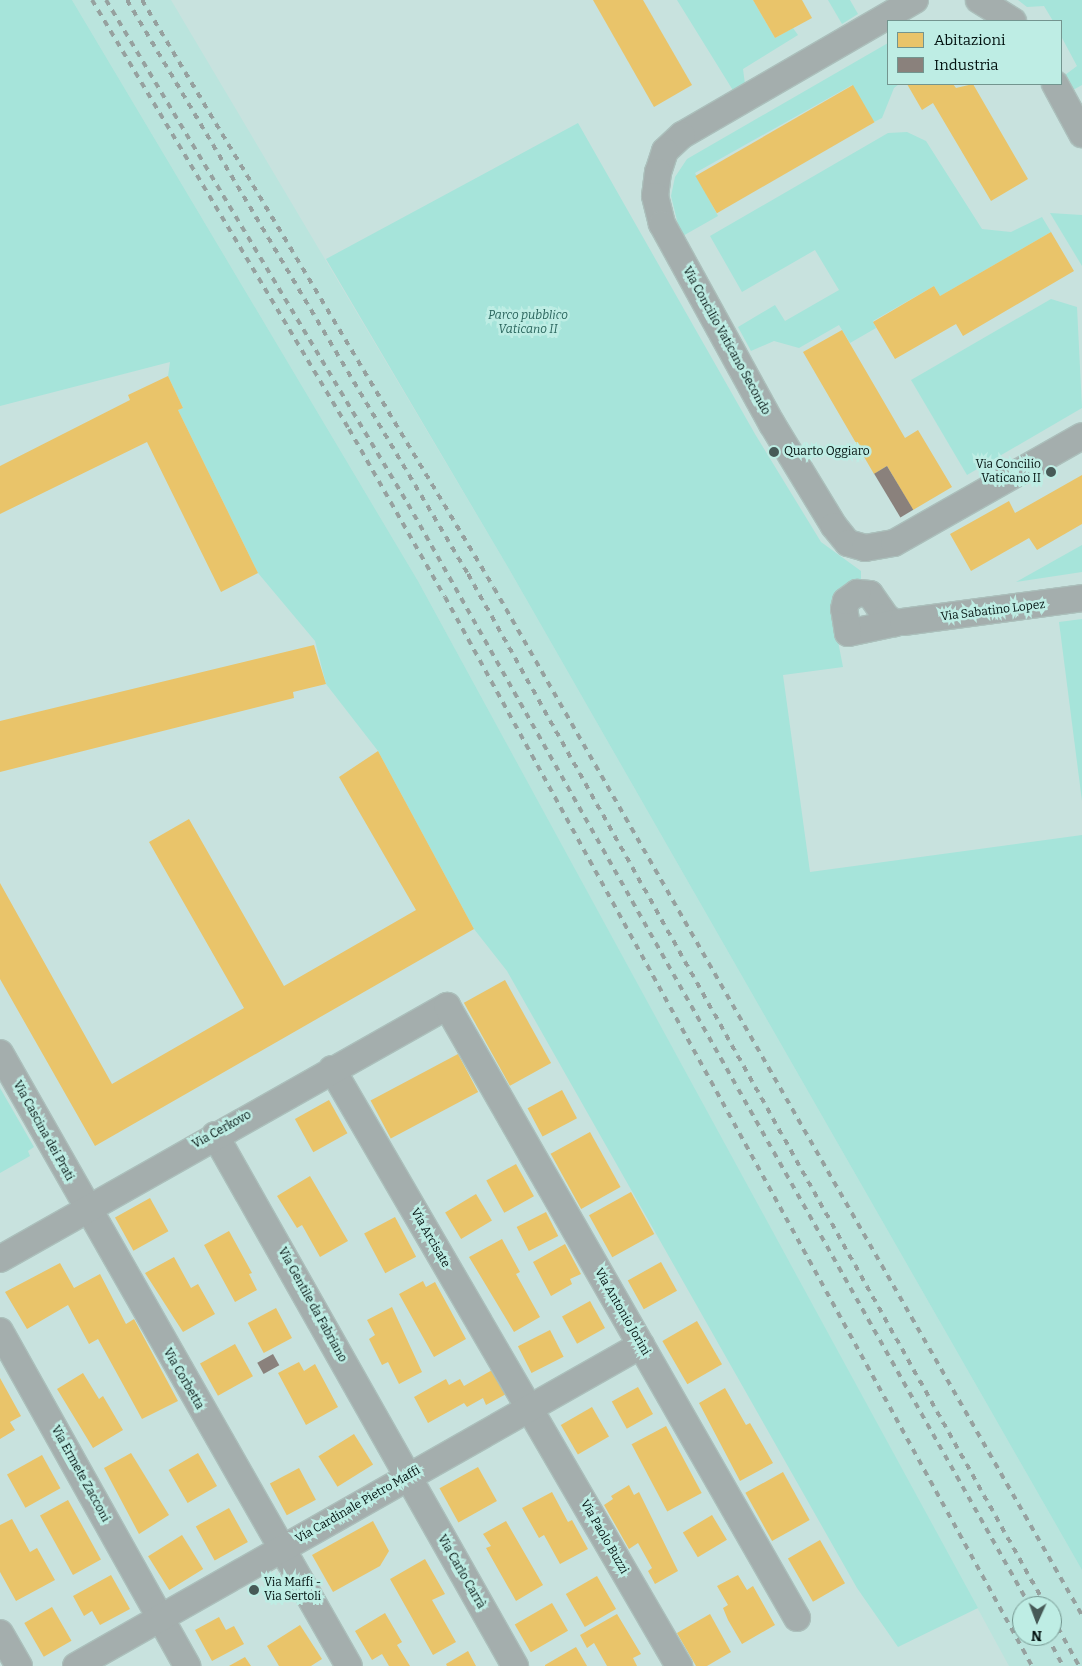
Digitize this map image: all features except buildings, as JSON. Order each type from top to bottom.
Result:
[{"type":"street","name":"Via Concilio Vaticano Secondo","points":[[915,0],[682,135],[665,151],[658,172],[655,196],[662,224],[772,424],[834,526],[848,542],[865,548],[894,543],[1082,436]]},
{"type":"street","points":[[979,0],[1011,20]]},
{"type":"street","points":[[1055,85],[1082,134]]},
{"type":"street","name":"Via Sabatino Lopez","points":[[899,622],[1082,598]]},
{"type":"street","name":"Via Cerkovo","points":[[0,1259],[215,1134],[447,1006]]},
{"type":"street","name":"Via Antonio Jorini","points":[[447,1006],[797,1618]]},
{"type":"street","name":"Via Cascina dei Prati","points":[[0,1053],[86,1208]]},
{"type":"street","name":"Via Arcisate","points":[[332,1069],[529,1408]]},
{"type":"street","name":"Via Gentile da Fabriano","points":[[215,1134],[406,1477]]},
{"type":"street","name":"Via Corbetta","points":[[86,1208],[280,1549],[349,1666]]},
{"type":"street","name":"Via Ermete Zacconi","points":[[0,1331],[188,1666]]},
{"type":"street","name":"Via Cardinale Pietro Maffi","points":[[76,1666],[640,1345]]},
{"type":"street","name":"Via Paolo Buzzi","points":[[529,1408],[679,1666]]},
{"type":"street","name":"Via Carlo Carrà","points":[[406,1477],[515,1666]]},
{"type":"street","points":[[0,1633],[19,1666]]},
{"type":"shaded area","points":[[72,0],[171,0],[509,569],[1082,1570],[1082,1666],[1009,1666],[418,581]]},
{"type":"green space","points":[[0,0],[72,0],[418,581],[978,1608],[898,1647],[857,1588],[507,971],[474,929],[378,751],[326,684],[315,641],[258,573],[178,410],[183,408],[168,376],[170,362],[0,406]]},
{"type":"green space","points":[[677,0],[753,0],[775,38],[793,28],[798,35],[743,69],[745,84],[734,92]]},
{"type":"green space","points":[[828,0],[850,0],[858,14],[842,24]]},
{"type":"green space","points":[[1018,0],[1082,0],[1082,85],[1073,90],[1065,75],[1077,66],[1062,38],[1062,20],[1052,20],[1044,6],[1027,7]]},
{"type":"green space","points":[[887,44],[887,85],[898,85],[894,88],[882,118],[874,122],[852,85],[695,173],[718,216],[681,237],[671,196],[675,177],[687,159]]},
{"type":"green space","name":"Parco pubblico Vaticano II","points":[[578,123],[755,434],[821,542],[861,571],[861,587],[837,636],[843,667],[783,675],[810,872],[1082,835],[1082,1570],[509,569],[326,259]]},
{"type":"green space","points":[[907,132],[926,141],[982,229],[1011,232],[1042,217],[1051,232],[940,296],[934,286],[873,321],[876,328],[850,343],[839,325],[799,348],[774,341],[751,351],[738,327],[775,305],[785,321],[839,290],[815,250],[742,292],[710,236],[888,133]]},
{"type":"green space","points":[[1050,213],[1082,215],[1082,266]]},
{"type":"green space","points":[[1051,299],[1077,307],[1082,408],[967,475],[911,380]]},
{"type":"green space","points":[[1082,545],[1082,572],[1016,582]]},
{"type":"green space","points":[[1082,619],[1082,801],[1059,622]]},
{"type":"green space","points":[[0,1088],[34,1147],[28,1151],[30,1156],[0,1173]]},
{"type":"railway","points":[[92,0],[349,429],[445,597],[1032,1666]]},
{"type":"railway","points":[[106,0],[408,504],[1024,1596]]},
{"type":"railway","points":[[127,0],[468,574],[1040,1596]]},
{"type":"railway","points":[[142,0],[494,588],[1082,1615]]},
{"type":"railway","points":[[1062,1635],[1079,1666]]},
{"type":"railway","points":[[1052,1646],[1063,1666]]},
{"type":"place","name":"Quarto Oggiaro","points":[[774,452]]},
{"type":"place","name":"Via Concilio Vaticano II","points":[[1051,472]]},
{"type":"place","name":"Via Maffi - Via Sertoli","points":[[254,1590]]}]
